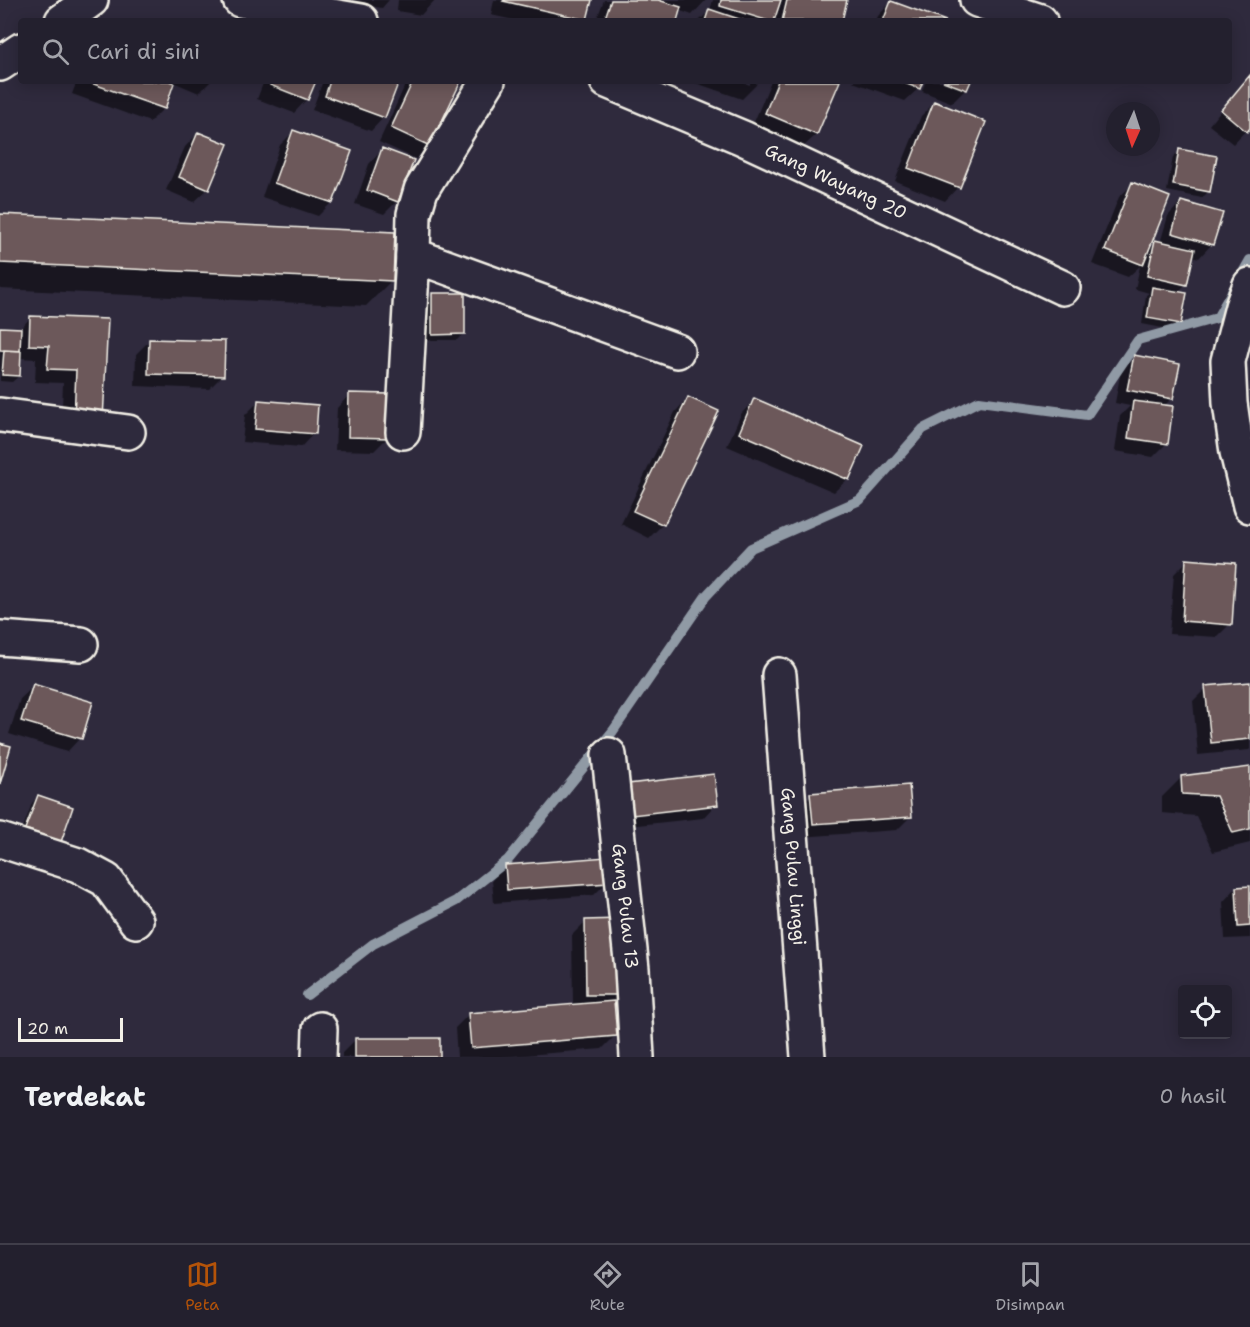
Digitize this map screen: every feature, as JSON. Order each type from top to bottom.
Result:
[{"type":"street","points":[[66,18],[91,0]]},
{"type":"street","points":[[240,0],[344,18]]},
{"type":"street","points":[[977,0],[1031,18]]},
{"type":"street","points":[[0,64],[18,52]]},
{"type":"street","points":[[403,432],[414,214],[421,190],[486,84]]},
{"type":"street","name":"Gang Wayang 20","points":[[614,84],[743,138],[1063,288]]},
{"type":"street","points":[[413,255],[677,351]]},
{"type":"street","points":[[1250,285],[1228,361],[1230,403],[1237,452],[1250,506]]},
{"type":"street","points":[[0,415],[128,432]]},
{"type":"street","points":[[0,638],[81,644]]},
{"type":"street","name":"Gang Pulau Linggi","points":[[779,675],[808,1057]]},
{"type":"street","name":"Gang Pulau 13","points":[[609,755],[632,969],[637,1057]]},
{"type":"street","points":[[0,840],[78,865],[106,880],[136,921]]},
{"type":"building","points":[[592,0],[588,18],[578,18],[503,1]]},
{"type":"building","points":[[611,0],[658,0],[681,7],[678,18],[605,18]]},
{"type":"building","points":[[721,0],[781,0],[775,18],[759,18],[720,6]]},
{"type":"building","points":[[787,0],[847,0],[843,18],[783,18]]},
{"type":"building","points":[[891,1],[938,18],[884,18]]},
{"type":"building","points":[[709,9],[736,18],[706,18]]},
{"type":"building","points":[[1250,75],[1250,128],[1247,132],[1221,110]]},
{"type":"building","points":[[94,84],[174,84],[165,109]]},
{"type":"building","points":[[270,84],[315,84],[308,100]]},
{"type":"building","points":[[329,84],[398,84],[385,118],[325,96]]},
{"type":"building","points":[[412,84],[460,84],[430,146],[391,128]]},
{"type":"building","points":[[777,84],[839,84],[817,135],[765,113]]},
{"type":"building","points":[[907,84],[922,84],[920,89]]},
{"type":"building","points":[[951,84],[970,84],[967,90]]},
{"type":"building","points":[[934,101],[986,122],[960,188],[908,168]]},
{"type":"building","points":[[293,130],[352,151],[333,203],[274,183]]},
{"type":"building","points":[[198,132],[228,144],[209,190],[179,177]]},
{"type":"building","points":[[382,148],[414,160],[398,202],[367,190]]},
{"type":"building","points":[[1179,149],[1217,156],[1210,192],[1173,185]]},
{"type":"building","points":[[1132,182],[1170,197],[1143,265],[1105,250]]},
{"type":"building","points":[[1181,201],[1223,213],[1213,245],[1172,233]]},
{"type":"building","points":[[0,214],[395,232],[393,281],[0,263]]},
{"type":"building","points":[[1155,240],[1195,249],[1187,285],[1147,276]]},
{"type":"building","points":[[1152,287],[1187,293],[1181,324],[1147,318]]},
{"type":"building","points":[[432,293],[465,293],[465,334],[432,335]]},
{"type":"building","points":[[30,316],[108,319],[103,420],[74,419],[76,370],[47,369],[49,346],[29,345]]},
{"type":"building","points":[[0,327],[21,328],[20,351],[0,350]]},
{"type":"building","points":[[149,339],[225,341],[224,376],[148,374]]},
{"type":"building","points":[[4,350],[21,351],[20,376],[2,375]]},
{"type":"building","points":[[1134,355],[1180,364],[1173,399],[1127,390]]},
{"type":"building","points":[[349,393],[390,394],[389,438],[348,437]]},
{"type":"building","points":[[688,397],[719,411],[664,525],[633,511]]},
{"type":"building","points":[[754,398],[864,446],[849,480],[739,433]]},
{"type":"building","points":[[258,400],[318,405],[316,434],[255,429]]},
{"type":"building","points":[[1133,401],[1173,406],[1168,444],[1128,438]]},
{"type":"building","points":[[1186,559],[1236,563],[1232,625],[1182,621]]},
{"type":"building","points":[[1250,682],[1250,739],[1211,743],[1205,686]]},
{"type":"building","points":[[33,684],[93,702],[82,739],[21,721]]},
{"type":"building","points":[[0,743],[11,746],[0,784]]},
{"type":"building","points":[[1250,767],[1250,829],[1233,833],[1216,796],[1182,794],[1181,776]]},
{"type":"building","points":[[714,774],[718,805],[632,815],[628,784]]},
{"type":"building","points":[[909,785],[912,817],[813,824],[810,793]]},
{"type":"building","points":[[38,795],[73,807],[61,842],[25,829]]},
{"type":"building","points":[[607,857],[609,883],[507,890],[505,865]]},
{"type":"building","points":[[1250,886],[1250,926],[1238,927],[1236,887]]},
{"type":"building","points":[[620,919],[622,995],[586,995],[585,920]]},
{"type":"building","points":[[614,1001],[617,1036],[471,1048],[468,1013]]},
{"type":"building","points":[[355,1038],[440,1038],[440,1057],[355,1057]]},
{"type":"waterway","points":[[307,995],[373,944],[456,901],[508,860],[613,731],[706,596],[751,548],[860,500],[923,429],[979,401],[1087,415],[1138,340],[1217,318],[1250,260]]}]
